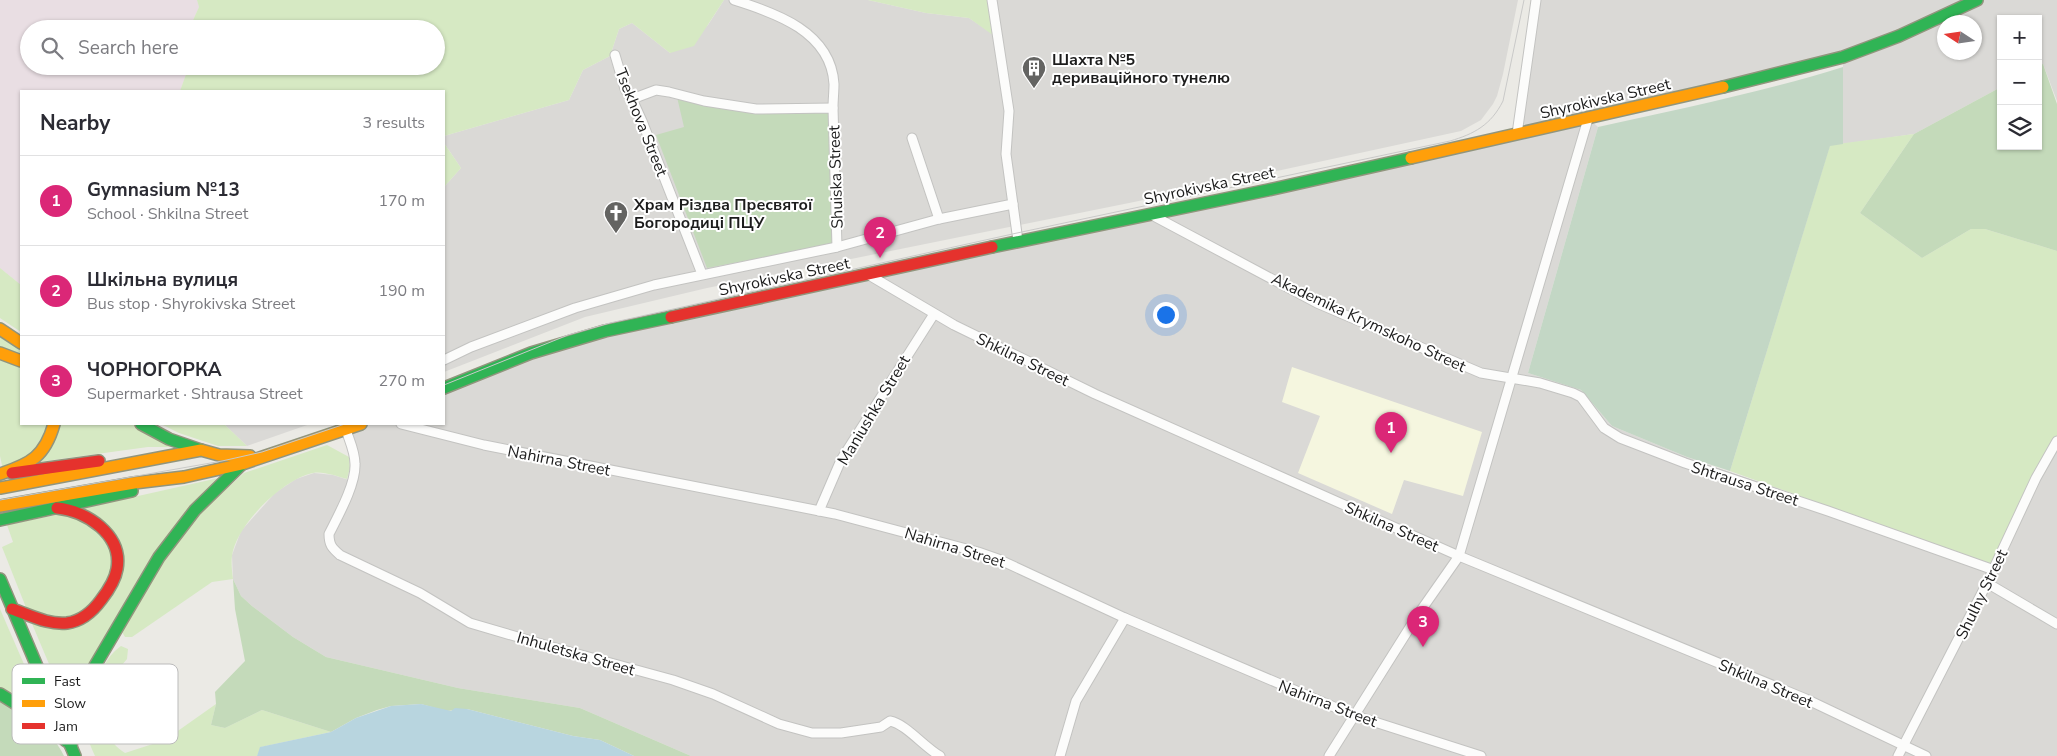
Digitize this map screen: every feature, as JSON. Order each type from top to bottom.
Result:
[{"type":"main road","name":"Shyrokivska Street","points":[[445,388],[530,353],[605,331],[1588,119],[1796,70],[1843,57],[1899,36],[1978,0]]},
{"type":"main road","points":[[0,329],[20,342]]},
{"type":"main road","points":[[0,353],[20,362]]},
{"type":"main road","points":[[0,474],[24,468],[34,461],[44,450],[54,425]]},
{"type":"main road","points":[[143,425],[170,439],[201,450],[235,457],[255,456],[284,450]]},
{"type":"main road","points":[[0,520],[242,464],[358,425]]},
{"type":"main road","points":[[0,488],[201,450]]},
{"type":"main road","points":[[0,474],[124,458],[178,454]]},
{"type":"main road","points":[[96,664],[159,557],[195,510],[242,464]]},
{"type":"main road","points":[[0,506],[134,482],[184,476]]},
{"type":"main road","points":[[12,608],[50,621],[65,623],[77,621],[86,616],[96,606],[113,581],[117,571],[118,560],[115,549],[104,532],[96,522],[83,514],[57,508]]},
{"type":"main road","points":[[0,579],[36,664]]},
{"type":"main road","points":[[0,694],[12,702]]},
{"type":"street","name":"Shuiska Street","points":[[734,0],[786,18],[813,38],[824,53],[830,67],[834,83],[833,108],[838,247]]},
{"type":"street","points":[[992,0],[1009,111],[1006,154],[1018,241]]},
{"type":"street","points":[[1517,134],[1536,0]]},
{"type":"street","name":"Tsekhova Street","points":[[615,55],[624,89],[632,99],[702,274]]},
{"type":"street","name":"Shuiska Street","points":[[632,99],[656,90],[704,102],[756,109],[833,108]]},
{"type":"street","points":[[1329,756],[1353,715],[1458,556],[1588,119]]},
{"type":"street","points":[[912,138],[939,219]]},
{"type":"street","points":[[445,360],[471,347],[575,308],[654,285],[838,247],[939,219],[1012,204]]},
{"type":"street","name":"Akademika Krymskoho Street","points":[[1150,214],[1317,302],[1481,373],[1511,380]]},
{"type":"street","name":"Shkilna Street","points":[[869,274],[954,326],[1094,394],[1458,556],[1806,699],[1926,756]]},
{"type":"street","name":"Maniushka Street","points":[[819,511],[841,460],[934,314]]},
{"type":"street","name":"Shtrausa Street","points":[[1511,380],[1540,383],[1581,397],[1604,428],[1620,438],[1685,463],[1828,510],[1994,570]]},
{"type":"street","name":"Nahirna Street","points":[[405,425],[494,447],[819,511],[914,534],[998,559],[1125,618],[1353,715],[1481,756]]},
{"type":"street","name":"Inhuletska Street","points":[[346,430],[353,447],[355,466],[352,481],[329,534],[329,543],[340,555],[420,593],[470,623],[673,680],[713,694],[779,724],[812,733],[842,733],[881,727],[890,721],[899,723],[918,741],[940,756]]},
{"type":"street","name":"Shulhy Street","points":[[1898,756],[1994,570],[2036,478],[2057,442]]},
{"type":"street","points":[[1987,583],[2057,624]]},
{"type":"street","points":[[1060,756],[1076,701],[1125,618]]},
{"type":"shaded area","points":[[0,0],[197,0],[199,7],[193,20],[20,20],[20,75],[186,75],[180,90],[20,90],[20,284],[0,268]]},
{"type":"shaded area","points":[[724,0],[868,0],[926,13],[969,18],[997,37],[992,0],[1518,0],[1497,96],[1481,120],[1461,131],[1134,202],[707,288],[585,317],[445,372],[445,186],[461,168],[445,144],[445,136],[569,100],[583,70],[610,56],[619,29],[632,23],[670,53],[708,25]]},
{"type":"shaded area","points":[[1536,0],[2057,0],[2057,101],[2042,64],[2042,15],[1997,15],[1997,89],[1914,134],[1843,144],[1843,57],[1589,119],[1598,127],[1528,373],[1581,390],[1612,426],[1687,457],[1991,564],[2057,437],[2057,756],[691,756],[580,708],[458,688],[326,657],[293,637],[241,596],[233,579],[232,555],[241,531],[275,493],[296,479],[314,473],[333,475],[352,481],[355,466],[346,430],[358,425],[445,425],[445,388],[531,353],[1517,134]]},
{"type":"shaded area","points":[[2042,64],[2057,104],[2057,251],[1985,229],[1971,229],[1922,258],[1860,213],[1914,134],[1997,89],[1997,150],[2042,150]]},
{"type":"shaded area","points":[[1843,67],[1843,144],[1830,146],[1730,471],[1687,457],[1612,426],[1581,390],[1528,373],[1598,127],[1752,92]]},
{"type":"shaded area","points":[[677,97],[830,112],[834,244],[707,268],[656,135],[684,127]]},
{"type":"shaded area","points":[[1292,367],[1482,432],[1463,496],[1404,480],[1392,514],[1298,473],[1320,416],[1282,402]]},
{"type":"shaded area","points":[[225,425],[307,425],[247,446]]},
{"type":"shaded area","points":[[233,579],[241,596],[252,606],[293,637],[326,657],[458,688],[580,708],[691,756],[634,756],[600,740],[573,736],[467,709],[446,711],[421,704],[391,706],[377,710],[356,718],[331,732],[262,710],[225,728],[211,725],[216,704],[215,692],[245,661],[235,609]]},
{"type":"shaded area","points":[[0,698],[12,706],[12,744],[57,744],[64,756],[0,756]]},
{"type":"green space","points":[[197,0],[724,0],[694,46],[670,53],[632,23],[619,29],[610,56],[583,70],[569,100],[445,136],[445,90],[180,90],[186,75],[445,75],[445,20],[193,20],[199,7]]},
{"type":"green space","points":[[868,0],[992,0],[997,38],[969,18],[926,13]]},
{"type":"green space","points":[[1914,134],[1860,213],[1922,258],[1971,229],[1985,229],[2057,251],[2057,437],[1991,565],[1730,471],[1830,145]]},
{"type":"green space","points":[[445,144],[461,168],[445,186]]},
{"type":"green space","points":[[0,268],[20,284],[20,331],[0,318]]},
{"type":"green space","points":[[0,334],[20,347],[20,358],[0,350]]},
{"type":"green space","points":[[0,357],[20,366],[20,425],[49,425],[32,458],[3,470],[0,456]]},
{"type":"green space","points":[[57,425],[136,425],[175,447],[148,447],[38,462]]},
{"type":"green space","points":[[163,425],[225,425],[247,446],[218,446],[179,433]]},
{"type":"green space","points":[[327,445],[349,457],[350,468],[347,479],[330,474],[313,473],[288,484],[263,505],[242,531],[235,544],[232,556],[233,579],[212,582],[132,637],[125,637],[122,632],[162,561],[201,512],[244,473]]},
{"type":"green space","points":[[223,477],[189,509],[101,664],[49,664],[30,619],[78,625],[122,559],[80,509]]},
{"type":"green space","points":[[65,513],[93,524],[111,550],[114,570],[84,614],[65,619],[27,610],[2,547],[13,542],[7,525]]},
{"type":"green space","points":[[0,609],[24,664],[12,664],[12,697],[0,690]]},
{"type":"green space","points":[[121,646],[128,649],[127,659],[123,664],[105,664],[107,661]]},
{"type":"green space","points":[[216,704],[211,725],[225,728],[262,710],[331,732],[261,747],[257,756],[95,756],[90,744],[114,744],[125,753],[153,744],[178,744],[178,731]]},
{"type":"water","points":[[421,704],[451,711],[455,708],[467,709],[573,736],[600,740],[634,756],[257,756],[260,747],[331,732],[356,718],[391,706]]},
{"type":"tram line","points":[[445,385],[568,335],[610,323],[1459,138],[1474,132],[1487,122],[1503,101],[1524,0]]},
{"type":"tram line","points":[[0,500],[222,461],[262,452],[342,425]]},
{"type":"traffic: fast","points":[[1723,87],[1843,57],[1899,36],[1977,0]]},
{"type":"traffic: fast","points":[[992,247],[1268,190],[1411,158]]},
{"type":"traffic: fast","points":[[445,388],[531,353],[605,331],[671,317]]},
{"type":"traffic: fast","points":[[143,425],[169,439],[201,450]]},
{"type":"traffic: fast","points":[[96,664],[159,557],[195,510],[242,464]]},
{"type":"traffic: fast","points":[[0,520],[132,491]]},
{"type":"traffic: fast","points":[[0,579],[36,664]]},
{"type":"traffic: fast","points":[[0,694],[12,702]]},
{"type":"traffic: fast","points":[[70,744],[75,756]]},
{"type":"traffic: slow","points":[[1411,158],[1723,87]]},
{"type":"traffic: slow","points":[[0,329],[20,342]]},
{"type":"traffic: slow","points":[[0,353],[20,361]]},
{"type":"traffic: slow","points":[[0,474],[20,466],[35,457],[46,444],[54,425]]},
{"type":"traffic: slow","points":[[0,506],[134,483],[184,477],[242,464],[358,425]]},
{"type":"traffic: slow","points":[[0,488],[201,450],[219,455],[250,456]]},
{"type":"traffic: jam","points":[[671,317],[992,247]]},
{"type":"traffic: jam","points":[[12,473],[99,461]]},
{"type":"traffic: jam","points":[[12,609],[46,621],[72,622],[87,615],[113,582],[117,569],[117,557],[109,536],[91,520],[80,514],[57,508]]},
{"type":"place","name":"Шахта №5 дериваційного тунелю","points":[[1034,89]]},
{"type":"place","name":"Храм Різдва Пресвятої Богородиці ПЦУ","points":[[616,234]]},
{"type":"place","name":"Шкільна вулиця","points":[[880,258]]},
{"type":"place","name":"Gymnasium №13","points":[[1391,453]]},
{"type":"place","name":"ЧОРНОГОРКА","points":[[1423,647]]}]
